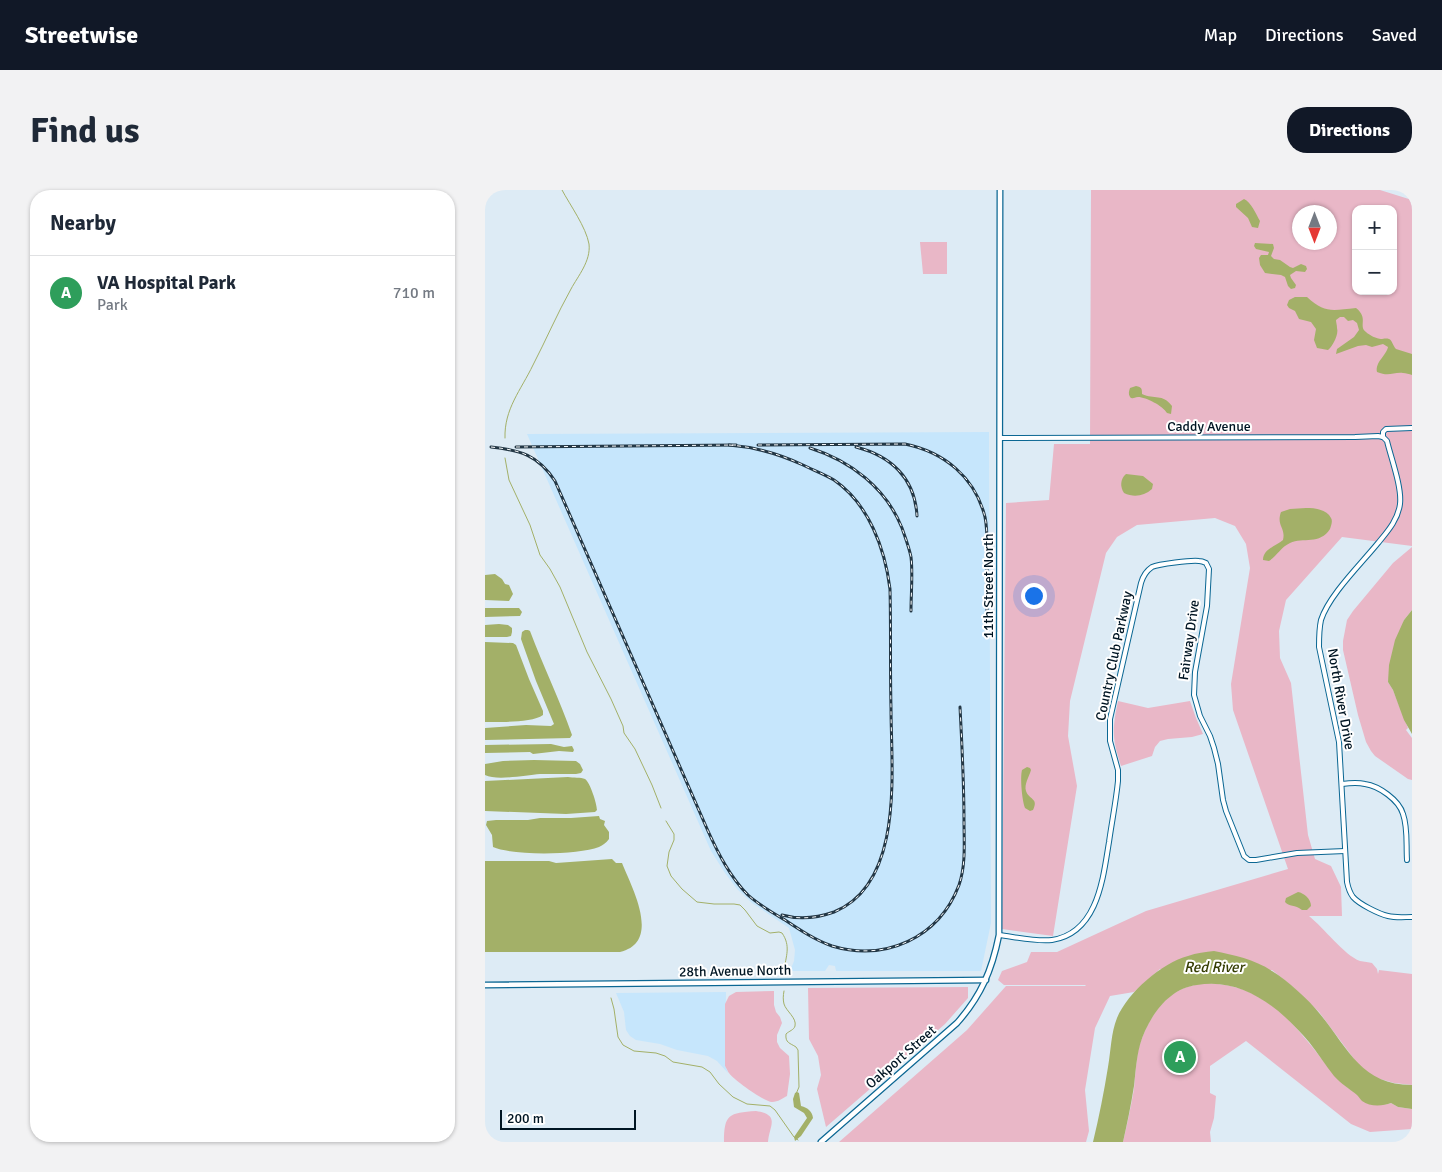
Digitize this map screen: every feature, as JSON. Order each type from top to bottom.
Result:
[{"type":"street","name":"11th Street North","points":[[986,980],[995,956],[999,935],[1000,190]]},
{"type":"street","name":"Caddy Avenue","points":[[1000,438],[1383,437],[1383,432],[1386,429],[1412,428]]},
{"type":"street","name":"North River Drive","points":[[1383,437],[1387,441],[1400,492],[1400,504],[1397,514],[1387,532],[1331,599],[1321,621],[1319,634],[1321,661],[1338,731],[1347,882],[1352,896],[1358,902],[1386,916],[1412,917]]},
{"type":"street","name":"Country Club Parkway","points":[[999,935],[1052,940],[1062,937],[1083,924],[1090,912],[1099,893],[1102,879],[1118,781],[1118,770],[1110,741],[1110,719],[1144,576],[1153,566],[1199,560],[1206,563]]},
{"type":"street","name":"Fairway Drive","points":[[1206,563],[1209,569],[1207,606],[1195,672],[1194,695],[1196,707],[1211,736],[1226,811],[1244,856],[1249,860],[1255,860],[1297,853],[1345,851]]},
{"type":"street","points":[[1342,784],[1366,784],[1375,787],[1398,804],[1403,812],[1405,821],[1407,860]]},
{"type":"street","name":"28th Avenue North","points":[[485,985],[986,980]]},
{"type":"street","name":"Oakport Street","points":[[821,1142],[957,1023],[976,1000],[986,980]]},
{"type":"shaded area","points":[[1091,190],[1380,190],[1412,200],[1412,546],[1342,537],[1286,600],[1279,631],[1280,658],[1291,683],[1308,835],[1315,859],[1331,866],[1341,887],[1342,916],[1309,916],[1347,953],[1360,961],[1372,963],[1377,969],[1378,974],[1379,970],[1412,974],[1412,1085],[1394,1083],[1373,1077],[1357,1063],[1319,1012],[1272,970],[1160,969],[1134,992],[1110,996],[1095,1028],[1085,1090],[1089,1131],[1086,1142],[839,1142],[967,1030],[1006,986],[1086,985],[1004,985],[998,980],[1002,971],[1027,962],[1031,952],[1057,952],[1146,911],[1288,869],[1233,710],[1231,684],[1250,568],[1246,544],[1235,526],[1215,518],[1137,525],[1117,537],[1106,553],[1070,701],[1068,736],[1077,786],[1053,936],[1002,929],[1006,503],[1049,500],[1054,444],[1090,444]]},
{"type":"shaded area","points":[[920,242],[947,242],[947,274],[923,274]]},
{"type":"shaded area","points":[[989,432],[991,923],[981,971],[836,971],[835,966],[829,965],[825,971],[790,971],[794,961],[795,950],[789,928],[752,903],[737,889],[711,851],[527,434]]},
{"type":"shaded area","points":[[1412,547],[1412,610],[1404,620],[1388,682],[1408,728],[1406,730],[1412,738],[1412,780],[1375,756],[1366,742],[1343,650],[1343,641],[1347,620],[1353,611],[1393,563]]},
{"type":"shaded area","points":[[1118,701],[1148,708],[1190,701],[1203,734],[1160,741],[1155,747],[1152,756],[1121,766],[1114,734]]},
{"type":"shaded area","points":[[1207,983],[1222,984],[1242,989],[1269,1003],[1293,1025],[1337,1077],[1352,1091],[1380,1103],[1391,1103],[1398,1107],[1412,1109],[1412,1129],[1370,1132],[1351,1124],[1246,1041],[1210,1066],[1210,1093],[1216,1096],[1214,1118],[1210,1132],[1211,1142],[1123,1142],[1134,1089],[1138,1051],[1152,1017],[1164,1002],[1178,991]]},
{"type":"shaded area","points":[[968,987],[968,998],[945,1024],[826,1127],[817,1089],[821,1075],[818,1056],[809,1039],[808,988]]},
{"type":"shaded area","points":[[774,991],[774,1005],[782,1023],[777,1035],[777,1042],[780,1048],[789,1056],[790,1074],[787,1096],[772,1102],[742,1085],[725,1066],[725,1004],[729,996],[736,992]]},
{"type":"shaded area","points":[[726,992],[725,1065],[728,1073],[717,1061],[708,1056],[636,1040],[630,1036],[626,1030],[624,1012],[616,993]]},
{"type":"shaded area","points":[[756,1111],[769,1115],[771,1118],[768,1142],[724,1142],[725,1126],[730,1117],[734,1114]]},
{"type":"water","points":[[1244,199],[1251,205],[1260,221],[1258,228],[1252,227],[1248,218],[1236,207],[1236,204]]},
{"type":"water","points":[[1255,243],[1273,244],[1274,248],[1271,256],[1290,267],[1293,268],[1301,264],[1306,266],[1305,272],[1296,271],[1290,275],[1296,285],[1295,288],[1291,289],[1285,277],[1281,275],[1265,273],[1260,265],[1259,258],[1261,255],[1268,255],[1269,252],[1256,249]]},
{"type":"water","points":[[1295,297],[1307,297],[1319,306],[1330,310],[1356,308],[1362,315],[1363,327],[1367,333],[1373,337],[1389,339],[1396,349],[1412,354],[1412,375],[1377,372],[1379,362],[1388,347],[1383,344],[1372,347],[1366,345],[1358,346],[1336,354],[1337,349],[1354,337],[1359,330],[1357,323],[1353,320],[1348,321],[1344,317],[1336,320],[1337,333],[1330,348],[1328,350],[1317,348],[1314,340],[1316,329],[1311,322],[1299,319],[1295,311],[1287,305],[1289,300]]},
{"type":"water","points":[[1136,386],[1141,388],[1142,394],[1165,399],[1172,406],[1171,414],[1150,400],[1141,397],[1131,398],[1129,396],[1130,388]]},
{"type":"water","points":[[1126,474],[1143,476],[1153,484],[1152,489],[1139,496],[1124,493],[1121,483]]},
{"type":"water","points":[[1306,508],[1320,510],[1329,515],[1332,519],[1332,524],[1326,534],[1316,539],[1290,543],[1269,561],[1263,560],[1267,550],[1283,540],[1284,536],[1280,520],[1281,512],[1290,509]]},
{"type":"water","points":[[495,574],[505,584],[509,585],[513,594],[509,601],[485,600],[485,575]]},
{"type":"water","points":[[485,608],[519,608],[522,612],[520,616],[485,617]]},
{"type":"water","points":[[1412,610],[1412,734],[1388,682],[1389,665],[1395,640],[1404,620]]},
{"type":"water","points":[[485,625],[508,625],[512,628],[511,636],[485,637]]},
{"type":"water","points":[[525,630],[530,631],[572,735],[570,738],[485,740],[485,728],[526,725],[551,726],[554,724],[521,639],[522,632]]},
{"type":"water","points":[[485,642],[513,643],[516,645],[543,715],[524,721],[485,722]]},
{"type":"water","points":[[551,744],[564,747],[572,746],[574,750],[573,752],[559,751],[533,754],[530,752],[485,753],[485,745]]},
{"type":"water","points":[[503,761],[576,761],[583,770],[581,773],[576,774],[540,774],[504,778],[485,775],[485,764]]},
{"type":"water","points":[[1027,767],[1031,770],[1026,783],[1026,791],[1035,803],[1033,810],[1030,811],[1025,808],[1021,778],[1022,770]]},
{"type":"water","points":[[583,778],[587,781],[596,803],[597,810],[595,812],[566,814],[485,811],[485,781]]},
{"type":"water","points":[[599,816],[600,819],[605,821],[604,825],[609,832],[609,839],[599,847],[577,852],[530,853],[503,850],[493,847],[492,835],[486,825],[487,821],[496,820]]},
{"type":"water","points":[[612,859],[616,863],[622,863],[641,913],[642,926],[639,937],[633,946],[620,952],[485,952],[485,861],[549,861],[556,863]]},
{"type":"water","points":[[1298,892],[1305,895],[1310,901],[1311,906],[1307,910],[1288,905],[1285,902],[1286,898]]},
{"type":"water","name":"Red River","points":[[1214,951],[1251,960],[1285,980],[1315,1008],[1357,1062],[1368,1072],[1380,1079],[1412,1085],[1412,1109],[1398,1107],[1391,1103],[1377,1105],[1362,1101],[1334,1076],[1298,1030],[1260,998],[1230,986],[1214,984],[1197,985],[1180,990],[1165,1001],[1154,1015],[1142,1037],[1123,1142],[1093,1142],[1105,1086],[1113,1030],[1122,1008],[1137,989],[1167,965],[1191,955]]},
{"type":"water","points":[[797,1092],[799,1093],[801,1106],[812,1113],[813,1118],[801,1136],[795,1141],[794,1137],[807,1118],[804,1113],[794,1107],[793,1099]]},
{"type":"waterway","points":[[505,438],[507,418],[514,400],[588,256],[589,244],[585,231],[562,190]]},
{"type":"waterway","points":[[505,458],[509,480],[530,525],[540,555],[560,587],[587,652],[623,726],[624,733],[635,749],[661,808]]},
{"type":"waterway","points":[[666,821],[674,834],[667,866],[671,876],[697,902],[740,905],[757,926],[770,933],[782,933],[787,947],[784,970]]},
{"type":"waterway","points":[[784,991],[784,1004],[795,1023],[793,1029],[786,1034],[786,1039],[798,1050],[799,1087],[796,1094]]},
{"type":"waterway","points":[[611,998],[618,1037],[623,1045],[634,1051],[656,1053],[665,1056],[673,1062],[702,1067],[710,1072],[719,1084],[733,1097],[747,1104],[770,1106],[798,1140]]},
{"type":"railway","points":[[758,445],[905,444],[933,453],[956,468],[974,490],[985,517],[987,528],[987,625]]},
{"type":"railway","points":[[729,445],[758,449],[785,458],[834,480],[846,490],[866,514],[873,528],[884,558],[890,589],[892,792],[889,822],[883,851],[873,876],[857,897],[834,912],[808,918],[782,915]]},
{"type":"railway","points":[[516,447],[736,445]]},
{"type":"railway","points":[[491,447],[527,455],[542,465],[555,481],[708,831],[725,864],[752,899],[814,938],[832,946],[852,950],[871,951],[890,948],[924,932],[938,919],[950,903],[959,885],[963,870],[964,853],[960,707]]},
{"type":"railway","points":[[856,447],[880,456],[899,471],[912,490],[917,516]]},
{"type":"railway","points":[[810,448],[853,468],[887,500],[902,528],[911,557],[911,611]]},
{"type":"place","name":"VA Hospital Park","points":[[1180,1057]]}]
